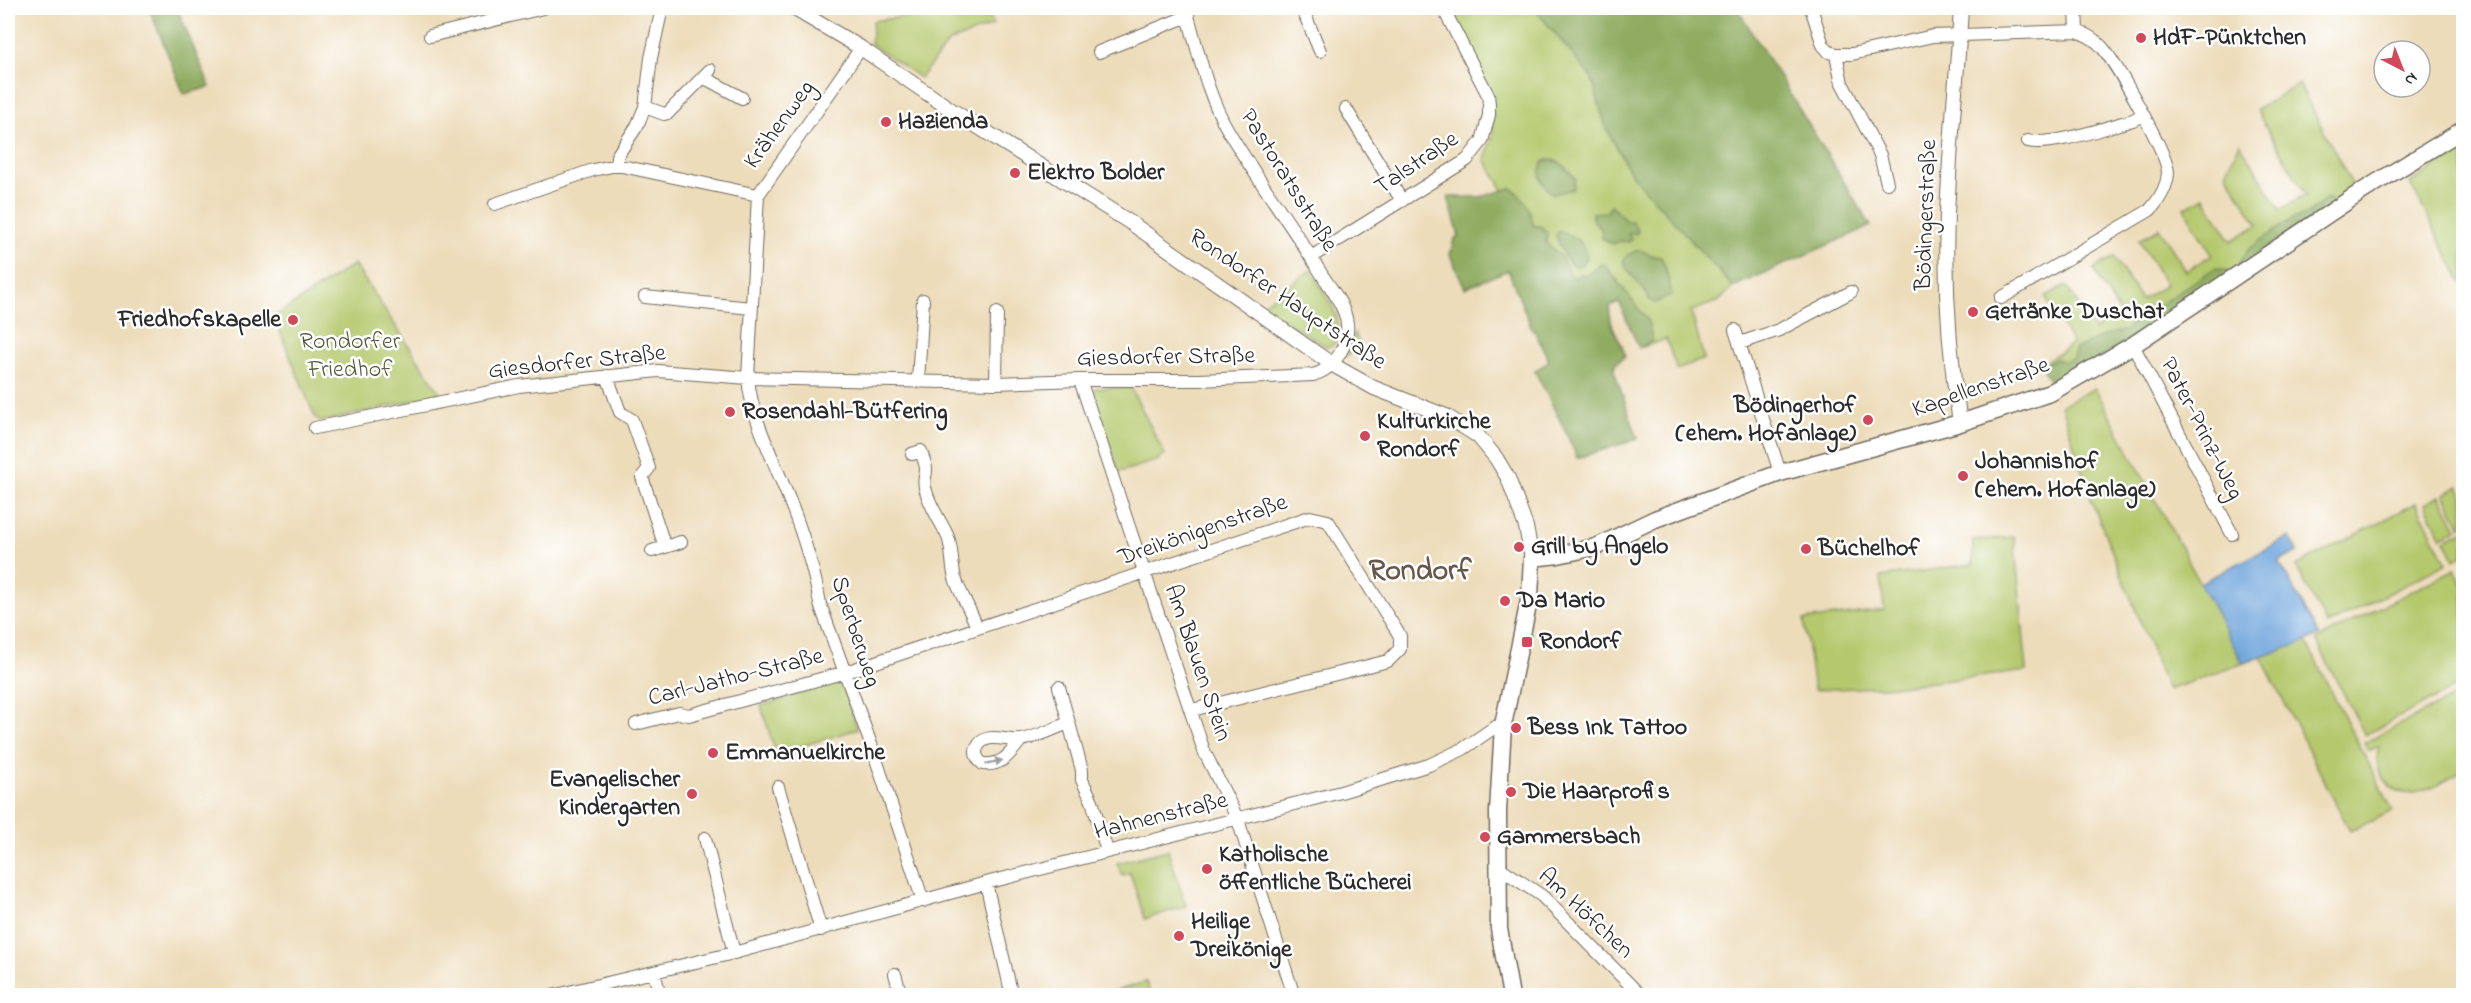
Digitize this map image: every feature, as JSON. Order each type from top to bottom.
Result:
[{"type":"main road","name":"Kapellenstraße","points":[[1532,558],[1596,547],[1655,519],[1780,473],[1960,423],[2050,393],[2133,345],[2361,192],[2463,129]]},
{"type":"main road","name":"Rondorfer Hauptstraße","points":[[1511,996],[1499,929],[1497,866],[1503,724],[1530,596],[1532,558]]},
{"type":"street","points":[[430,36],[543,8]]},
{"type":"street","points":[[616,165],[617,156],[637,126],[645,107],[651,58],[662,8]]},
{"type":"street","name":"Rondorfer Hauptstraße","points":[[793,8],[861,48],[953,111],[1131,223],[1333,365],[1374,388],[1446,416],[1478,436],[1496,458],[1508,478],[1526,527],[1532,558]]},
{"type":"street","points":[[1302,8],[1320,51]]},
{"type":"street","name":"Talstraße","points":[[1311,256],[1472,155],[1482,141],[1489,115],[1488,95],[1443,8]]},
{"type":"street","points":[[1811,8],[1823,45],[1836,54],[1852,54],[1933,36],[2077,31],[2090,37],[2106,53],[2166,159],[2168,173],[2160,199],[2151,210],[2001,298]]},
{"type":"street","name":"Bödingerstraße","points":[[1960,423],[1949,345],[1947,287],[1949,178],[1961,8]]},
{"type":"street","points":[[2076,8],[2077,31]]},
{"type":"street","name":"Pastoratsstraße","points":[[1099,52],[1189,12],[1204,75],[1228,131],[1340,303],[1346,318],[1347,331],[1333,365]]},
{"type":"street","name":"Krähenweg","points":[[748,378],[758,195],[861,48]]},
{"type":"street","points":[[1836,54],[1842,83],[1880,155],[1887,183]]},
{"type":"street","points":[[645,107],[664,114],[668,112],[707,73],[742,98]]},
{"type":"street","points":[[1346,109],[1402,201]]},
{"type":"street","points":[[2028,141],[2037,143],[2057,140],[2142,116]]},
{"type":"street","points":[[495,204],[593,170],[616,165],[758,195]]},
{"type":"street","points":[[1740,343],[1779,330],[1851,292]]},
{"type":"street","points":[[645,297],[752,308]]},
{"type":"street","points":[[918,381],[923,300]]},
{"type":"street","points":[[996,383],[997,313]]},
{"type":"street","points":[[1736,330],[1780,473]]},
{"type":"street","name":"Pater-Prinz-Weg","points":[[2133,345],[2232,534]]},
{"type":"street","name":"Giesdorfer Straße","points":[[315,428],[519,386],[658,371],[748,378],[996,383],[1199,380],[1313,375],[1324,372],[1333,365]]},
{"type":"street","points":[[607,376],[620,412],[632,420],[649,468],[642,477],[664,547]]},
{"type":"street","name":"Sperberweg","points":[[748,378],[749,394],[768,452],[780,477],[816,582],[838,658],[846,672],[923,901]]},
{"type":"street","name":"Am Blauen Stein","points":[[1080,380],[1204,751],[1238,820],[1294,996]]},
{"type":"street","points":[[912,454],[921,451],[926,469],[922,480],[933,513],[942,522],[953,551],[952,567],[956,580],[977,628]]},
{"type":"street","name":"Dreikönigenstraße","points":[[846,672],[1310,517],[1328,521],[1400,636],[1400,650],[1388,661],[1192,710]]},
{"type":"street","points":[[652,551],[681,542]]},
{"type":"street","name":"Carl-Jatho-Straße","points":[[636,724],[680,713],[689,715],[846,672]]},
{"type":"street","points":[[1059,687],[1082,770],[1082,780],[1092,801],[1107,851]]},
{"type":"street","points":[[1021,740],[1068,723]]},
{"type":"street","name":"Hahnenstraße","points":[[552,996],[735,953],[1107,851],[1238,820],[1429,765],[1463,749],[1503,724]]},
{"type":"street","points":[[778,787],[820,930]]},
{"type":"street","points":[[705,838],[735,953]]},
{"type":"street","name":"Am Höfchen","points":[[1497,866],[1542,896],[1641,996]]},
{"type":"street","points":[[986,883],[1012,996]]},
{"type":"street","points":[[654,972],[660,996]]},
{"type":"street","points":[[896,974],[901,996]]},
{"type":"green space","points":[[149,8],[177,8],[210,87],[184,94]]},
{"type":"green space","points":[[965,8],[988,8],[993,25],[949,42],[920,78],[871,44],[873,21]]},
{"type":"green space","points":[[1448,8],[1534,8],[1592,78],[1606,128],[1633,176],[1733,287],[1719,301],[1691,311],[1704,359],[1677,370],[1666,339],[1643,347],[1617,279],[1569,298],[1485,160],[1493,134],[1492,95]]},
{"type":"green space","points":[[1534,8],[1737,8],[1871,226],[1733,287],[1633,176],[1606,128],[1592,78]]},
{"type":"green space","points":[[2299,84],[2356,192],[2053,388],[2041,364],[2073,344],[2045,297],[2066,285],[2094,330],[2120,314],[2093,269],[2114,257],[2141,300],[2166,285],[2139,240],[2159,228],[2186,271],[2212,255],[2184,208],[2204,197],[2231,241],[2258,225],[2226,173],[2240,143],[2280,210],[2306,195],[2256,110]]},
{"type":"green space","points":[[2463,148],[2463,285],[2410,183]]},
{"type":"green space","points":[[1547,160],[1556,161],[1566,168],[1575,179],[1573,189],[1553,194],[1546,188],[1540,173],[1542,163]]},
{"type":"green space","points":[[1511,188],[1526,204],[1533,225],[1542,227],[1547,233],[1546,243],[1560,255],[1570,274],[1575,278],[1580,274],[1587,275],[1601,264],[1605,265],[1648,321],[1652,341],[1639,348],[1619,302],[1610,306],[1612,325],[1625,356],[1615,364],[1614,371],[1638,439],[1577,458],[1535,371],[1549,361],[1532,329],[1508,270],[1465,288],[1450,255],[1454,239],[1459,236],[1448,197],[1480,197]]},
{"type":"green space","points":[[2328,198],[2336,205],[2241,268],[2238,264],[2250,248],[2292,219],[2307,215]]},
{"type":"green space","points":[[1611,205],[1626,221],[1632,221],[1638,231],[1636,234],[1632,232],[1628,234],[1632,239],[1629,242],[1621,241],[1612,244],[1601,237],[1602,229],[1592,219],[1592,213],[1607,212]]},
{"type":"green space","points":[[1559,231],[1574,237],[1581,243],[1587,258],[1581,264],[1576,266],[1567,260],[1556,236]]},
{"type":"green space","points":[[1638,250],[1661,257],[1672,295],[1655,303],[1649,300],[1644,289],[1629,272],[1623,261],[1628,255]]},
{"type":"green space","name":"Rondorfer Friedhof","points":[[354,264],[441,394],[321,422],[315,417],[274,317]]},
{"type":"green space","points":[[2215,268],[2229,271],[2232,274],[2053,388],[2041,364],[2057,359],[2064,362],[2073,358],[2076,349],[2107,335],[2127,330],[2142,311],[2155,308]]},
{"type":"green space","points":[[1311,270],[1328,299],[1338,323],[1339,334],[1336,342],[1327,347],[1260,306]]},
{"type":"green space","points":[[1355,333],[1361,348],[1347,356]]},
{"type":"green space","points":[[1096,388],[1131,388],[1165,455],[1159,460],[1119,472],[1092,393]]},
{"type":"green space","points":[[2095,388],[2200,583],[2290,537],[2297,552],[2279,562],[2319,635],[2306,642],[2393,811],[2350,831],[2261,657],[2168,690],[2092,502],[2061,405]]},
{"type":"green space","points":[[2459,486],[2463,495],[2463,525],[2461,527],[2444,494]]},
{"type":"green space","points":[[2440,496],[2457,529],[2442,537],[2425,504]]},
{"type":"green space","points":[[2416,503],[2447,563],[2327,625],[2296,566]]},
{"type":"green space","points":[[2463,531],[2463,555],[2455,560],[2445,540]]},
{"type":"green space","points":[[2014,537],[2027,671],[1899,686],[1814,690],[1804,620],[1884,610],[1881,577],[1973,564],[1973,540]]},
{"type":"green space","points":[[2455,569],[2463,586],[2463,683],[2365,735],[2316,640]]},
{"type":"green space","points":[[842,680],[857,729],[776,754],[761,706]]},
{"type":"green space","points":[[2463,692],[2463,771],[2422,791],[2401,792],[2391,787],[2379,770],[2377,758],[2379,746],[2368,751],[2364,743]]},
{"type":"green space","points":[[1168,850],[1186,906],[1145,919],[1130,873],[1122,875],[1117,863]]},
{"type":"green space","points":[[1146,982],[1151,995],[1101,995]]},
{"type":"water","points":[[2290,537],[2297,552],[2279,562],[2319,635],[2243,663],[2200,583]]},
{"type":"place","name":"HdF-Pünktchen","points":[[2141,38]]},
{"type":"place","name":"Hazienda","points":[[886,122]]},
{"type":"place","name":"Elektro Bolder","points":[[1015,173]]},
{"type":"place","name":"Getränke Duschat","points":[[1973,312]]},
{"type":"place","name":"Friedhofskapelle","points":[[293,320]]},
{"type":"place","name":"Rosendahl-Bütfering","points":[[730,412]]},
{"type":"place","name":"Bödingerhof (ehem. Hofanlage)","points":[[1868,420]]},
{"type":"place","name":"Kulturkirche Rondorf","points":[[1365,436]]},
{"type":"place","name":"Johannishof (ehem. Hofanlage)","points":[[1963,476]]},
{"type":"place","name":"Grill by Angelo","points":[[1519,547]]},
{"type":"place","name":"Büchelhof","points":[[1806,549]]},
{"type":"place","name":"Da Mario","points":[[1505,601]]},
{"type":"place","name":"Rondorf","points":[[1527,642]]},
{"type":"place","name":"Bess Ink Tattoo","points":[[1516,728]]},
{"type":"place","name":"Emmanuelkirche","points":[[713,753]]},
{"type":"place","name":"Die Haarprofis","points":[[1511,792]]},
{"type":"place","name":"Evangelischer Kindergarten","points":[[692,794]]},
{"type":"place","name":"Gammersbach","points":[[1485,837]]},
{"type":"place","name":"Katholische öffentliche Bücherei","points":[[1207,869]]},
{"type":"place","name":"Heilige Dreikönige","points":[[1179,936]]},
{"type":"district","name":"Rondorf","points":[[1420,572]]}]
